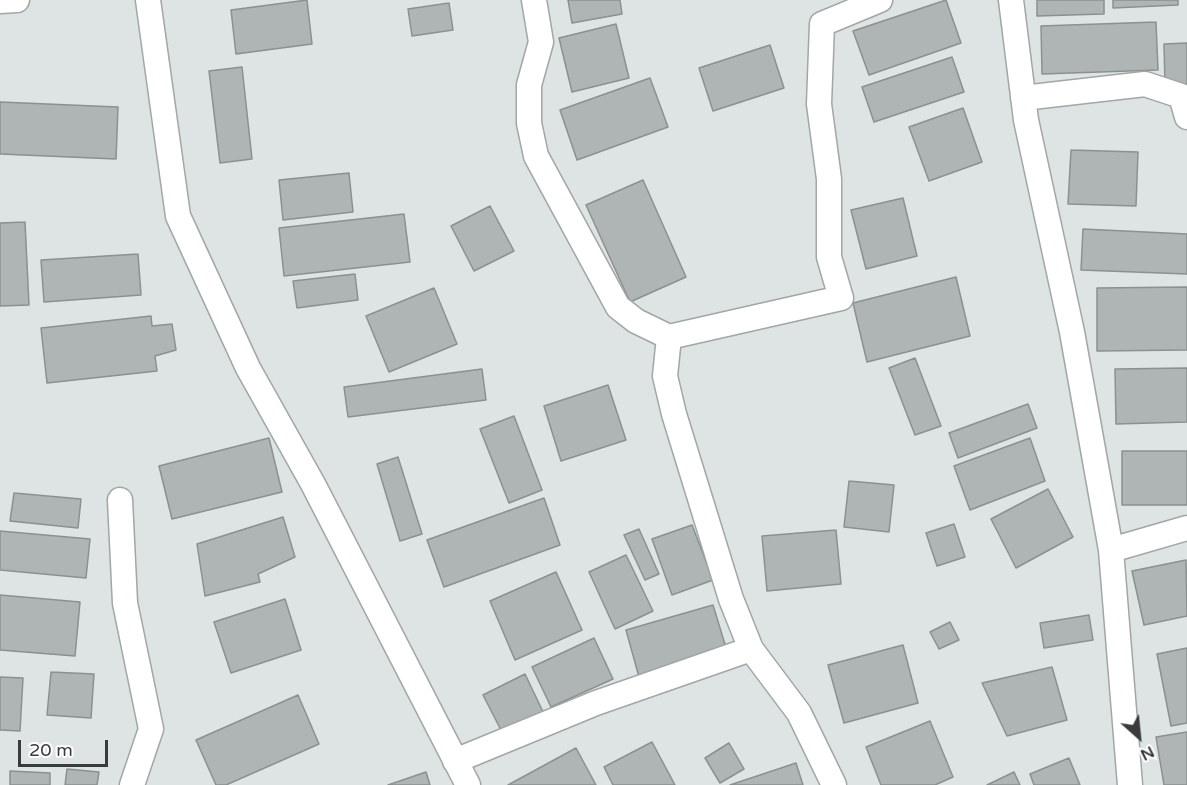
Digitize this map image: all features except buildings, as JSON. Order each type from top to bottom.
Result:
[{"type":"street","points":[[0,0],[17,0]]},
{"type":"street","points":[[148,0],[178,216],[248,368],[313,484],[468,785]]},
{"type":"street","points":[[534,0],[542,42],[530,85],[529,123],[536,156],[618,307],[636,321],[669,336],[841,298],[829,257],[829,179],[819,104],[822,24],[880,0]]},
{"type":"street","points":[[1011,0],[1023,98],[1072,332],[1110,550],[1130,785]]},
{"type":"street","points":[[1023,98],[1145,84],[1185,103]]},
{"type":"street","points":[[669,336],[666,376],[674,414],[731,599],[751,649],[799,713],[834,785]]},
{"type":"street","points":[[120,500],[125,603],[151,729],[132,785]]},
{"type":"street","points":[[1110,550],[1187,528]]},
{"type":"street","points":[[455,761],[596,703],[751,649]]}]
